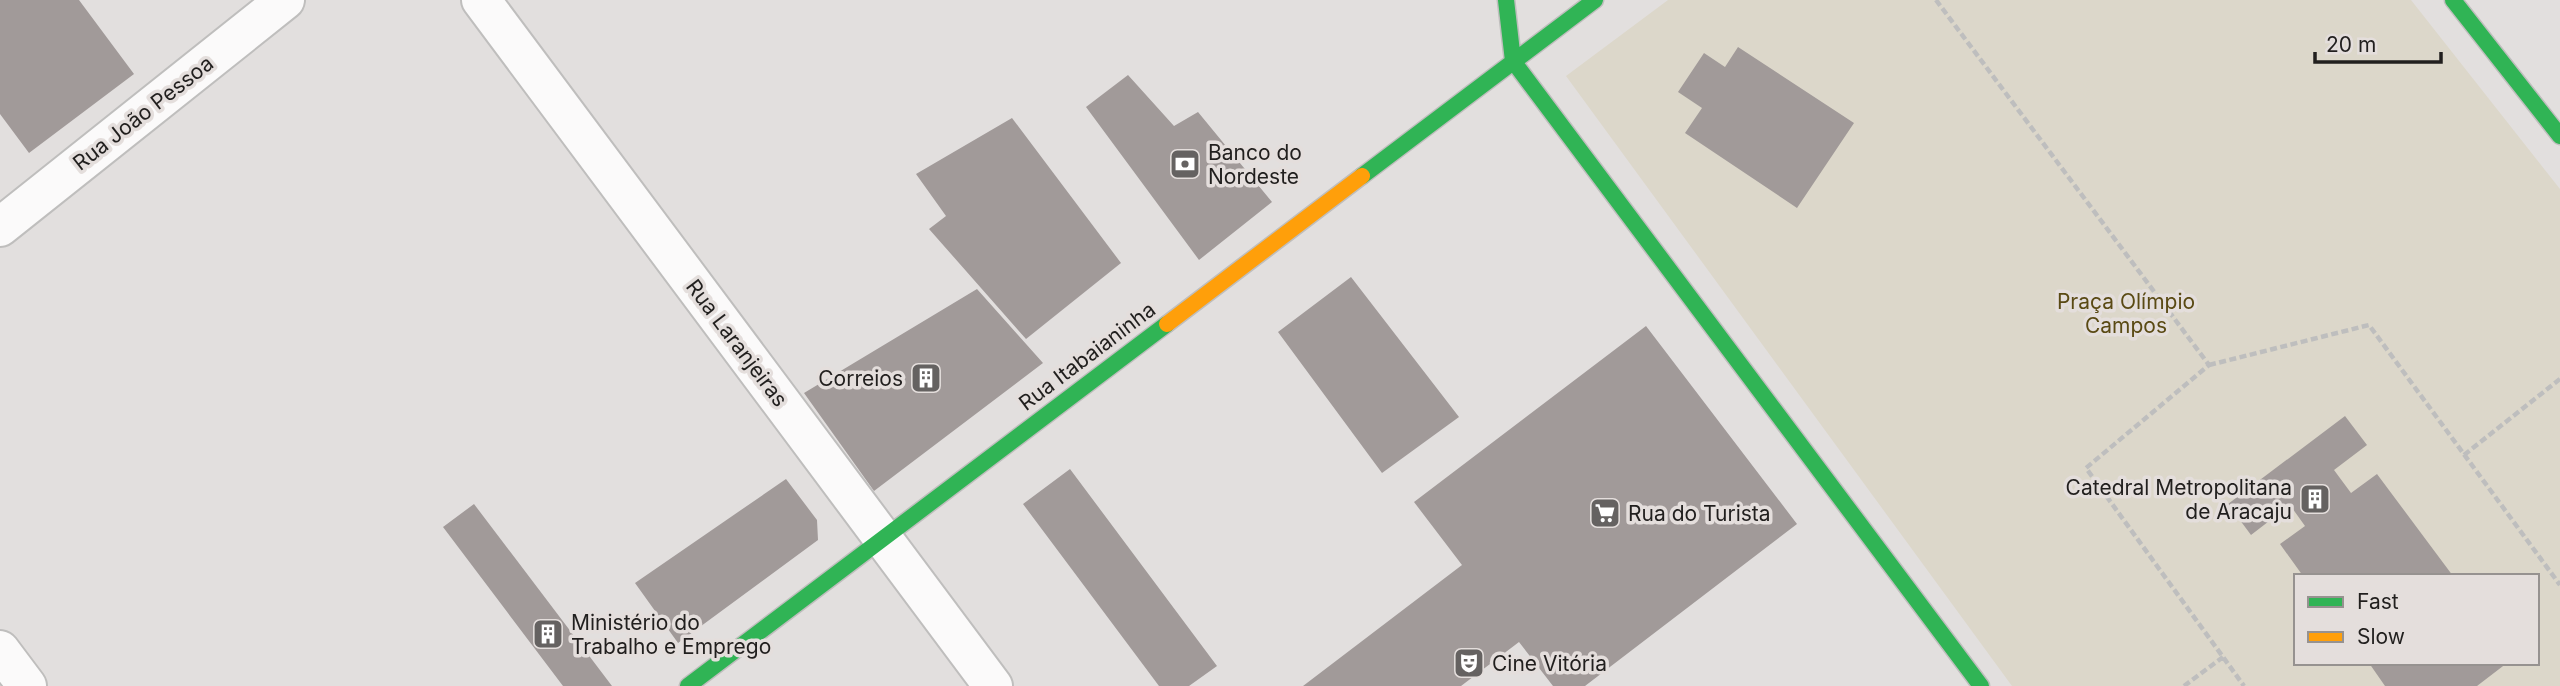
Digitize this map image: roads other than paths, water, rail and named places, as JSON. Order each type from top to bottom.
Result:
[{"type":"main road","points":[[1506,0],[1513,61],[1981,686]]},
{"type":"main road","name":"Rua Itabaianinha","points":[[688,686],[1595,0]]},
{"type":"main road","points":[[2453,0],[2560,136]]},
{"type":"street","name":"Rua João Pessoa","points":[[0,227],[285,0]]},
{"type":"street","name":"Rua Laranjeiras","points":[[481,0],[993,686]]},
{"type":"street","points":[[0,650],[27,686]]},
{"type":"place","name":"Banco do Nordeste","points":[[1185,164]]},
{"type":"place","name":"Correios","points":[[926,378]]},
{"type":"place","name":"Catedral Metropolitana de Aracaju","points":[[2315,499]]},
{"type":"place","name":"Rua do Turista","points":[[1605,513]]},
{"type":"place","name":"Ministério do Trabalho e Emprego","points":[[548,634]]},
{"type":"place","name":"Cine Vitória","points":[[1469,663]]},
{"type":"park label","name":"Praça Olímpio Campos","points":[[2126,313]]}]
